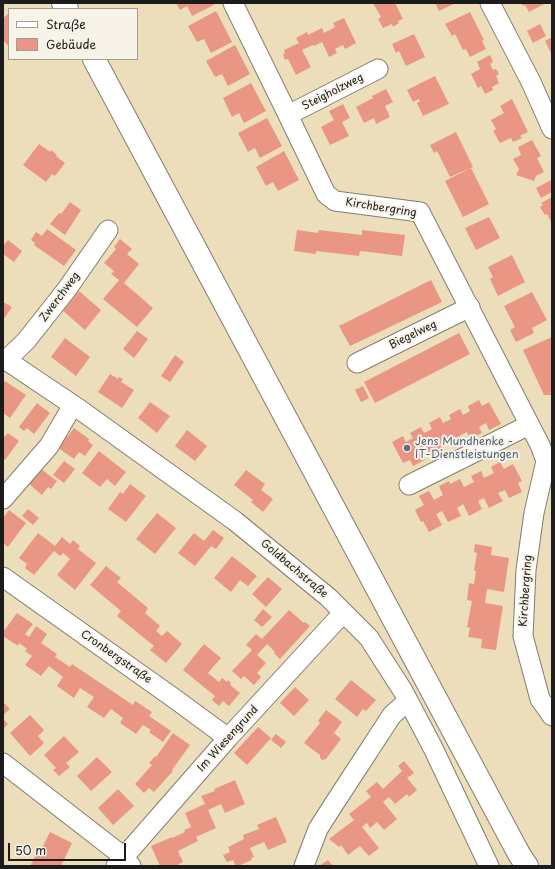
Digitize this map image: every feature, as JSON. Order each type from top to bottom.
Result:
[{"type":"main road","points":[[95,60],[519,854],[527,866]]},
{"type":"street","name":"Kirchbergring","points":[[233,3],[326,194],[335,201],[420,212],[470,307],[529,425],[549,460],[534,513],[526,570],[524,636],[552,716]]},
{"type":"street","points":[[490,3],[531,82],[552,129]]},
{"type":"street","name":"Steigholzweg","points":[[288,115],[378,69]]},
{"type":"street","name":"Zwerchweg","points":[[5,359],[26,340],[62,295],[108,230]]},
{"type":"street","name":"Biegelweg","points":[[357,362],[470,307]]},
{"type":"street","name":"Goldbachstraße","points":[[5,359],[73,405],[235,521],[328,598],[369,638],[408,701],[433,748],[489,866]]},
{"type":"street","points":[[3,499],[49,446],[73,405]]},
{"type":"street","points":[[409,485],[529,425]]},
{"type":"street","name":"Cronbergstraße","points":[[3,577],[228,738]]},
{"type":"street","name":"Im Wiesengrund","points":[[123,863],[228,738],[343,613]]},
{"type":"street","points":[[304,866],[318,829],[332,806],[392,715],[408,701]]},
{"type":"street","points":[[3,764],[123,863]]},
{"type":"building","points":[[176,3],[213,3],[214,5],[192,16],[187,6],[180,10]]},
{"type":"building","points":[[373,3],[395,3],[403,19],[398,21],[399,23],[393,27],[392,24],[383,28],[378,19],[381,17]]},
{"type":"building","points":[[435,3],[456,3],[439,11]]},
{"type":"building","points":[[521,3],[546,3],[529,12],[525,5],[523,6]]},
{"type":"building","points":[[216,11],[232,42],[211,53],[204,39],[197,42],[188,26]]},
{"type":"building","points":[[470,12],[484,40],[482,41],[486,49],[470,57],[466,49],[463,50],[455,34],[452,36],[445,24]]},
{"type":"building","points":[[8,14],[8,46],[3,40],[3,18]]},
{"type":"building","points":[[344,18],[356,43],[345,49],[343,45],[335,49],[337,53],[329,57],[322,42],[302,50],[311,67],[296,75],[288,59],[285,60],[283,54],[285,53],[284,50],[299,43],[296,38],[307,32],[308,35],[322,28],[324,33],[335,27],[333,23]]},
{"type":"building","points":[[540,24],[546,36],[533,43],[527,31]]},
{"type":"building","points":[[414,34],[425,57],[406,66],[399,51],[396,53],[392,44]]},
{"type":"building","points":[[552,37],[552,55],[545,41]]},
{"type":"building","points":[[235,45],[250,74],[228,86],[222,74],[215,77],[206,61]]},
{"type":"building","points":[[490,55],[493,62],[490,64],[493,70],[496,69],[499,74],[496,76],[499,83],[492,87],[493,90],[485,94],[481,86],[478,88],[471,74],[480,69],[477,62]]},
{"type":"building","points":[[435,76],[449,104],[423,116],[417,103],[420,101],[419,99],[413,102],[407,90]]},
{"type":"building","points":[[251,83],[266,111],[244,123],[239,113],[232,117],[223,98]]},
{"type":"building","points":[[386,89],[393,102],[385,106],[390,117],[376,124],[374,118],[364,123],[356,107],[373,98],[372,96]]},
{"type":"building","points":[[512,99],[528,132],[520,136],[522,138],[513,142],[511,138],[500,143],[493,131],[496,129],[491,120],[504,113],[500,106]]},
{"type":"building","points":[[343,104],[350,118],[342,122],[349,136],[330,145],[321,127],[334,120],[329,111]]},
{"type":"building","points":[[267,118],[282,146],[260,158],[255,148],[248,152],[238,133]]},
{"type":"building","points":[[456,132],[473,167],[450,177],[437,151],[434,153],[430,145]]},
{"type":"building","points":[[532,140],[541,156],[537,158],[544,172],[536,176],[534,181],[516,175],[519,169],[513,159],[521,155],[518,147]]},
{"type":"building","points":[[39,144],[50,152],[51,150],[65,163],[55,176],[52,174],[46,182],[23,165]]},
{"type":"building","points":[[284,151],[299,180],[278,191],[273,182],[266,186],[256,167]]},
{"type":"building","points":[[471,168],[489,204],[463,217],[445,181]]},
{"type":"building","points":[[551,180],[552,192],[541,198],[536,188]]},
{"type":"building","points":[[552,197],[552,224],[547,214],[545,215],[540,207],[543,205],[541,203]]},
{"type":"building","points":[[70,202],[81,210],[65,235],[50,224],[59,213],[61,214]]},
{"type":"building","points":[[489,217],[500,238],[476,250],[465,228]]},
{"type":"building","points":[[47,229],[76,250],[64,266],[34,245],[35,243],[31,240],[36,232],[42,236]]},
{"type":"building","points":[[297,230],[318,233],[319,230],[362,235],[362,230],[405,235],[402,256],[360,251],[359,256],[316,251],[316,254],[294,251]]},
{"type":"building","points":[[120,239],[132,249],[127,254],[139,264],[124,283],[153,308],[137,327],[103,299],[119,280],[111,274],[114,271],[104,263],[116,249],[114,247]]},
{"type":"building","points":[[8,240],[22,251],[14,262],[3,254],[3,246]]},
{"type":"building","points":[[512,255],[525,282],[498,296],[490,279],[493,277],[488,267]]},
{"type":"building","points":[[431,280],[442,302],[350,346],[339,326]]},
{"type":"building","points":[[79,291],[101,310],[85,330],[63,311]]},
{"type":"building","points":[[532,292],[547,320],[532,328],[534,333],[516,342],[510,330],[515,327],[504,306]]},
{"type":"building","points":[[3,302],[12,307],[3,320]]},
{"type":"building","points":[[137,331],[148,339],[134,358],[123,349]]},
{"type":"building","points":[[459,333],[470,354],[375,403],[364,382]]},
{"type":"building","points":[[552,337],[552,395],[544,395],[523,350]]},
{"type":"building","points":[[65,338],[90,357],[76,376],[51,357]]},
{"type":"building","points":[[175,355],[184,362],[170,382],[161,376]]},
{"type":"building","points":[[110,374],[118,379],[119,377],[123,379],[121,382],[134,390],[122,408],[98,392]]},
{"type":"building","points":[[5,381],[26,395],[10,418],[3,413],[3,384]]},
{"type":"building","points":[[363,386],[369,398],[361,402],[355,390]]},
{"type":"building","points":[[479,400],[482,406],[489,402],[501,424],[489,430],[486,423],[479,427],[482,433],[470,439],[467,432],[459,436],[462,441],[451,447],[447,440],[440,444],[443,451],[432,457],[428,450],[421,454],[425,460],[413,466],[410,460],[403,463],[392,442],[403,436],[406,442],[413,438],[410,433],[421,427],[424,433],[432,429],[429,423],[440,417],[443,423],[451,419],[449,415],[460,409],[463,415],[470,411],[468,406]]},
{"type":"building","points":[[150,402],[170,416],[157,433],[138,418]]},
{"type":"building","points":[[37,403],[50,413],[34,434],[27,428],[24,431],[19,427]]},
{"type":"building","points":[[74,428],[89,439],[88,441],[93,445],[85,456],[79,452],[74,459],[57,447]]},
{"type":"building","points":[[187,430],[207,446],[195,461],[175,446]]},
{"type":"building","points":[[8,433],[19,441],[5,460],[3,458],[3,436],[4,437]]},
{"type":"building","points":[[99,451],[126,472],[115,486],[107,479],[100,487],[82,473]]},
{"type":"building","points":[[64,461],[75,469],[64,483],[53,475]]},
{"type":"building","points":[[500,462],[504,469],[513,464],[522,481],[518,483],[522,492],[509,498],[505,490],[498,493],[503,501],[489,508],[484,498],[478,501],[482,509],[469,516],[463,504],[457,508],[461,516],[448,522],[442,511],[436,514],[442,525],[429,532],[423,521],[421,522],[415,510],[424,505],[419,496],[429,491],[434,500],[443,495],[439,486],[449,481],[450,484],[460,479],[464,487],[474,482],[471,476],[481,471],[484,478],[494,473],[491,467]]},
{"type":"building","points":[[41,469],[57,481],[51,489],[48,487],[42,495],[29,484]]},
{"type":"building","points":[[246,470],[265,484],[261,490],[273,499],[263,512],[251,502],[253,500],[234,485]]},
{"type":"building","points":[[130,484],[146,496],[126,522],[108,509],[120,492],[123,494]]},
{"type":"building","points":[[28,509],[39,518],[33,525],[22,516]]},
{"type":"building","points":[[9,510],[26,523],[8,547],[3,543],[3,518]]},
{"type":"building","points":[[157,513],[176,528],[155,554],[136,539]]},
{"type":"building","points":[[213,530],[224,538],[216,549],[211,546],[195,566],[178,553],[194,533],[204,541]]},
{"type":"building","points":[[38,533],[55,546],[62,537],[70,544],[73,540],[80,546],[78,549],[96,563],[75,590],[57,575],[70,559],[63,553],[60,556],[54,551],[34,575],[25,568],[27,564],[19,558]]},
{"type":"building","points":[[475,544],[492,547],[491,555],[509,558],[504,592],[487,589],[485,603],[503,606],[496,650],[481,648],[482,639],[468,637],[470,628],[467,627],[472,601],[467,600],[469,583],[474,584],[476,571],[474,571],[477,553],[474,552]]},
{"type":"building","points":[[232,556],[257,576],[248,586],[240,580],[231,592],[214,578]]},
{"type":"building","points":[[106,566],[121,578],[117,582],[148,608],[145,613],[160,626],[156,631],[162,636],[167,631],[182,644],[166,663],[150,650],[154,646],[117,616],[121,611],[90,585]]},
{"type":"building","points":[[268,577],[282,589],[266,607],[252,594]]},
{"type":"building","points":[[263,609],[272,617],[262,627],[254,620]]},
{"type":"building","points":[[289,610],[304,623],[305,622],[310,626],[280,659],[267,644],[257,655],[266,663],[257,673],[261,677],[254,685],[244,676],[241,679],[232,671],[252,650],[246,645],[256,634],[262,639]]},
{"type":"building","points":[[17,613],[33,624],[25,634],[29,637],[36,626],[47,634],[41,643],[57,654],[55,657],[70,667],[72,664],[133,705],[135,701],[152,712],[149,716],[171,731],[163,742],[149,732],[151,730],[143,725],[136,734],[120,723],[123,718],[111,709],[104,718],[87,707],[94,697],[80,688],[74,698],[57,686],[63,677],[49,666],[41,676],[25,665],[32,656],[25,651],[27,649],[19,643],[18,646],[3,636],[3,632]]},
{"type":"building","points":[[204,644],[221,658],[208,673],[219,682],[222,678],[227,682],[228,680],[231,683],[230,685],[240,693],[229,706],[223,701],[219,706],[212,700],[215,696],[183,670]]},
{"type":"building","points":[[351,680],[376,700],[366,711],[363,709],[357,717],[335,699]]},
{"type":"building","points":[[295,687],[309,700],[294,716],[280,703]]},
{"type":"building","points":[[3,702],[10,709],[3,715]]},
{"type":"building","points":[[326,710],[342,722],[334,733],[341,739],[326,759],[322,760],[320,755],[304,743],[320,723],[318,721]]},
{"type":"building","points":[[30,715],[44,730],[38,736],[44,743],[30,756],[10,733]]},
{"type":"building","points":[[3,719],[8,724],[3,729]]},
{"type":"building","points":[[258,727],[271,738],[247,765],[234,753]]},
{"type":"building","points":[[173,733],[190,745],[172,770],[173,771],[154,792],[149,788],[144,793],[135,784],[152,765],[149,763],[155,756],[156,757]]},
{"type":"building","points":[[276,734],[286,742],[281,748],[271,740]]},
{"type":"building","points":[[64,736],[79,752],[66,763],[70,767],[59,776],[53,770],[56,768],[44,755]]},
{"type":"building","points":[[97,757],[112,772],[91,791],[77,776]]},
{"type":"building","points":[[404,761],[414,773],[407,778],[417,790],[409,797],[407,794],[395,804],[389,797],[383,802],[397,819],[384,830],[377,822],[370,828],[367,823],[362,827],[379,848],[369,856],[360,846],[348,855],[341,845],[339,847],[329,839],[354,820],[349,814],[371,797],[366,791],[377,782],[383,789],[402,771],[398,766]]},
{"type":"building","points":[[235,780],[245,804],[225,813],[221,804],[208,810],[216,828],[196,837],[198,841],[178,851],[183,862],[175,866],[160,866],[151,846],[185,832],[184,830],[191,827],[185,813],[205,804],[201,796],[215,791],[214,789]]},
{"type":"building","points":[[118,789],[134,806],[113,825],[98,808]]},
{"type":"building","points":[[276,817],[287,842],[268,850],[264,842],[250,848],[254,857],[251,858],[252,860],[238,866],[236,866],[233,860],[227,862],[223,855],[230,852],[228,847],[244,839],[243,835],[259,829],[257,825]]},
{"type":"building","points":[[50,832],[72,843],[61,866],[30,866],[36,855],[38,856]]},
{"type":"building","points":[[328,860],[333,866],[319,866]]},
{"type":"place","name":"Jens Mundhenke - IT-Dienstleistungen","points":[[407,448]]}]
